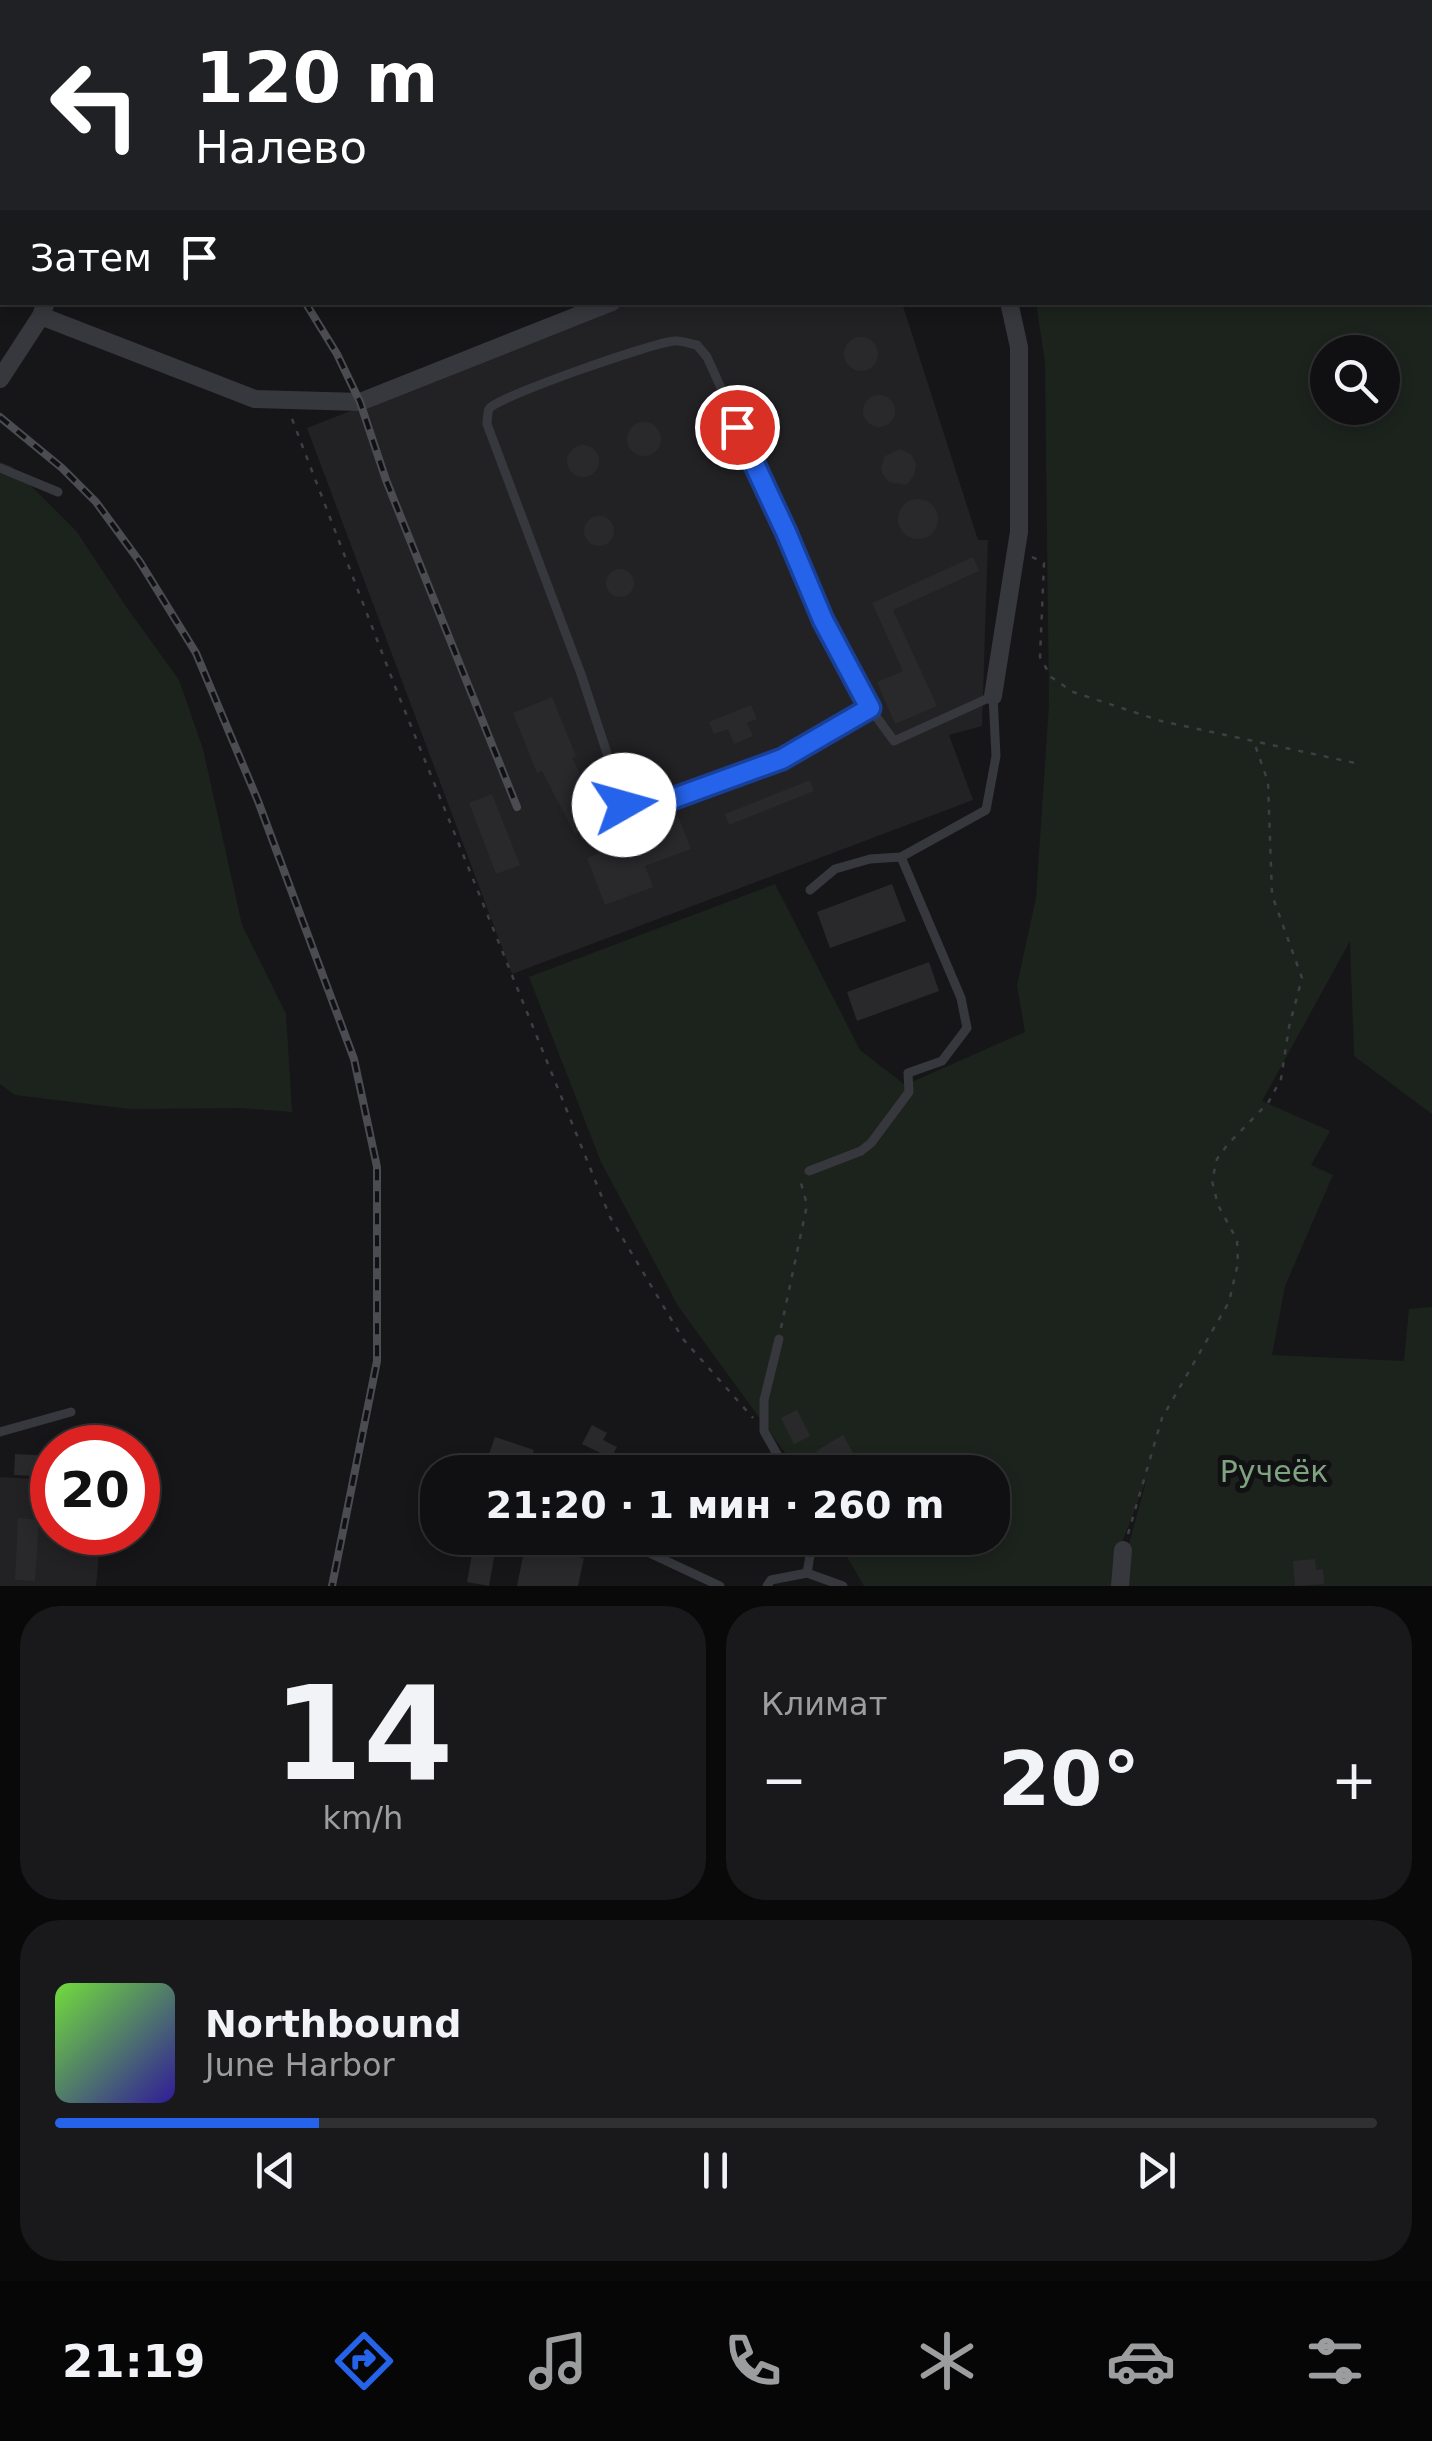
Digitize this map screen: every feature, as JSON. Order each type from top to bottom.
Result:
[{"type":"street","points":[[993,696],[1019,532],[1018,346],[1010,305]]},
{"type":"street","points":[[0,380],[44,310],[255,400],[360,402],[582,308]]},
{"type":"street","points":[[1120,1586],[1122,1550]]},
{"type":"lane","points":[[810,890],[836,869],[870,859],[901,856],[986,810],[996,756],[993,696],[894,740],[870,708],[823,620],[786,532],[697,345],[675,340],[604,362],[522,392],[488,410],[487,424],[581,674],[624,805],[636,812],[782,759],[870,708]]},
{"type":"lane","points":[[0,468],[58,492]]},
{"type":"lane","points":[[809,1171],[871,1143],[908,1092],[908,1072],[942,1061],[967,1028],[961,998],[901,856]]},
{"type":"lane","points":[[777,1455],[764,1431],[764,1400],[778,1339]]},
{"type":"lane","points":[[0,1432],[72,1412]]},
{"type":"lane","points":[[653,1555],[720,1586]]},
{"type":"lane","points":[[806,1573],[810,1555]]},
{"type":"lane","points":[[767,1586],[771,1580],[806,1573],[843,1586]]},
{"type":"path","points":[[284,400],[403,707],[610,1217],[684,1339],[764,1431]]},
{"type":"path","points":[[1017,550],[1044,562],[1040,658],[1050,677],[1074,692],[1161,722],[1360,764]]},
{"type":"path","points":[[1122,1550],[1162,1418],[1229,1302],[1238,1263],[1237,1240],[1218,1205],[1212,1181],[1217,1158],[1268,1103],[1281,1079],[1302,978],[1272,895],[1268,782],[1254,742]]},
{"type":"path","points":[[778,1339],[807,1205],[801,1183],[809,1171]]},
{"type":"shaded area","points":[[620,305],[903,305],[978,540],[988,540],[982,726],[949,735],[973,800],[512,974],[307,428]]},
{"type":"shaded area","points":[[0,1477],[30,1479],[30,1555],[99,1555],[96,1586],[0,1586]]},
{"type":"green space","name":"Ручеёк","points":[[1036,305],[1432,305],[1432,1114],[1354,1056],[1350,941],[1262,1101],[1330,1131],[1311,1165],[1333,1175],[1285,1286],[1272,1355],[1404,1361],[1409,1309],[1432,1307],[1432,1586],[1126,1586],[1127,1551],[1147,1478],[1119,1550],[1115,1586],[864,1586],[846,1555],[1010,1555],[1010,1455],[787,1455],[678,1306],[601,1162],[529,977],[775,884],[860,1050],[905,1085],[1025,1032],[1017,985],[1036,898],[1049,705],[1045,362]]},
{"type":"green space","points":[[0,462],[11,466],[77,532],[179,680],[203,749],[242,925],[286,1014],[292,1112],[241,1108],[130,1109],[15,1095],[0,1084]]},
{"type":"building","points":[[861,337],[873,342],[878,354],[873,366],[861,371],[849,366],[844,354],[849,342]]},
{"type":"building","points":[[879,395],[890,400],[895,411],[890,422],[879,427],[868,422],[863,411],[868,400]]},
{"type":"building","points":[[644,422],[656,427],[661,439],[656,451],[644,456],[632,451],[627,439],[632,427]]},
{"type":"building","points":[[583,445],[594,450],[599,461],[594,472],[583,477],[572,472],[567,461],[572,450]]},
{"type":"building","points":[[900,449],[911,454],[916,464],[907,485],[889,482],[882,473],[885,456]]},
{"type":"building","points":[[918,499],[932,505],[938,519],[932,533],[918,539],[904,533],[898,519],[904,505]]},
{"type":"building","points":[[599,516],[610,520],[614,531],[610,542],[599,546],[588,542],[584,531],[588,520]]},
{"type":"building","points":[[973,557],[979,571],[893,610],[937,706],[895,724],[877,682],[903,671],[872,603]]},
{"type":"building","points":[[620,569],[630,573],[634,583],[630,593],[620,597],[610,593],[606,583],[610,573]]},
{"type":"building","points":[[552,697],[576,756],[572,758],[604,819],[575,834],[542,771],[537,773],[513,713]]},
{"type":"building","points":[[751,705],[757,719],[747,723],[753,736],[734,744],[728,729],[714,734],[709,722]]},
{"type":"building","points":[[810,780],[814,791],[729,825],[725,814]]},
{"type":"building","points":[[492,794],[520,865],[496,874],[469,803]]},
{"type":"building","points":[[678,816],[691,849],[645,866],[653,887],[605,905],[587,858],[650,833],[648,827]]},
{"type":"building","points":[[892,884],[906,921],[830,948],[817,912]]},
{"type":"building","points":[[929,962],[939,991],[857,1021],[847,992]]},
{"type":"building","points":[[797,1410],[810,1436],[794,1444],[781,1418]]},
{"type":"building","points":[[592,1425],[607,1433],[603,1440],[617,1447],[613,1455],[605,1455],[582,1444]]},
{"type":"building","points":[[843,1435],[854,1455],[818,1455],[816,1451]]},
{"type":"building","points":[[495,1437],[534,1450],[532,1455],[489,1455]]},
{"type":"building","points":[[15,1454],[30,1455],[30,1476],[14,1475]]},
{"type":"building","points":[[18,1518],[30,1519],[30,1555],[37,1555],[35,1581],[15,1580]]},
{"type":"building","points":[[472,1555],[495,1555],[489,1586],[467,1582]]},
{"type":"building","points":[[523,1555],[584,1558],[578,1586],[517,1586]]},
{"type":"building","points":[[1315,1559],[1316,1570],[1323,1569],[1324,1584],[1295,1586],[1293,1561]]},
{"type":"railway","points":[[307,305],[360,402],[386,480],[517,807]]},
{"type":"railway","points":[[0,417],[96,502],[140,562],[196,653],[258,801],[354,1059],[377,1167],[377,1361],[332,1586]]},
{"type":"route","points":[[624,805],[636,812],[782,759],[870,708],[823,620],[737,427]]}]
